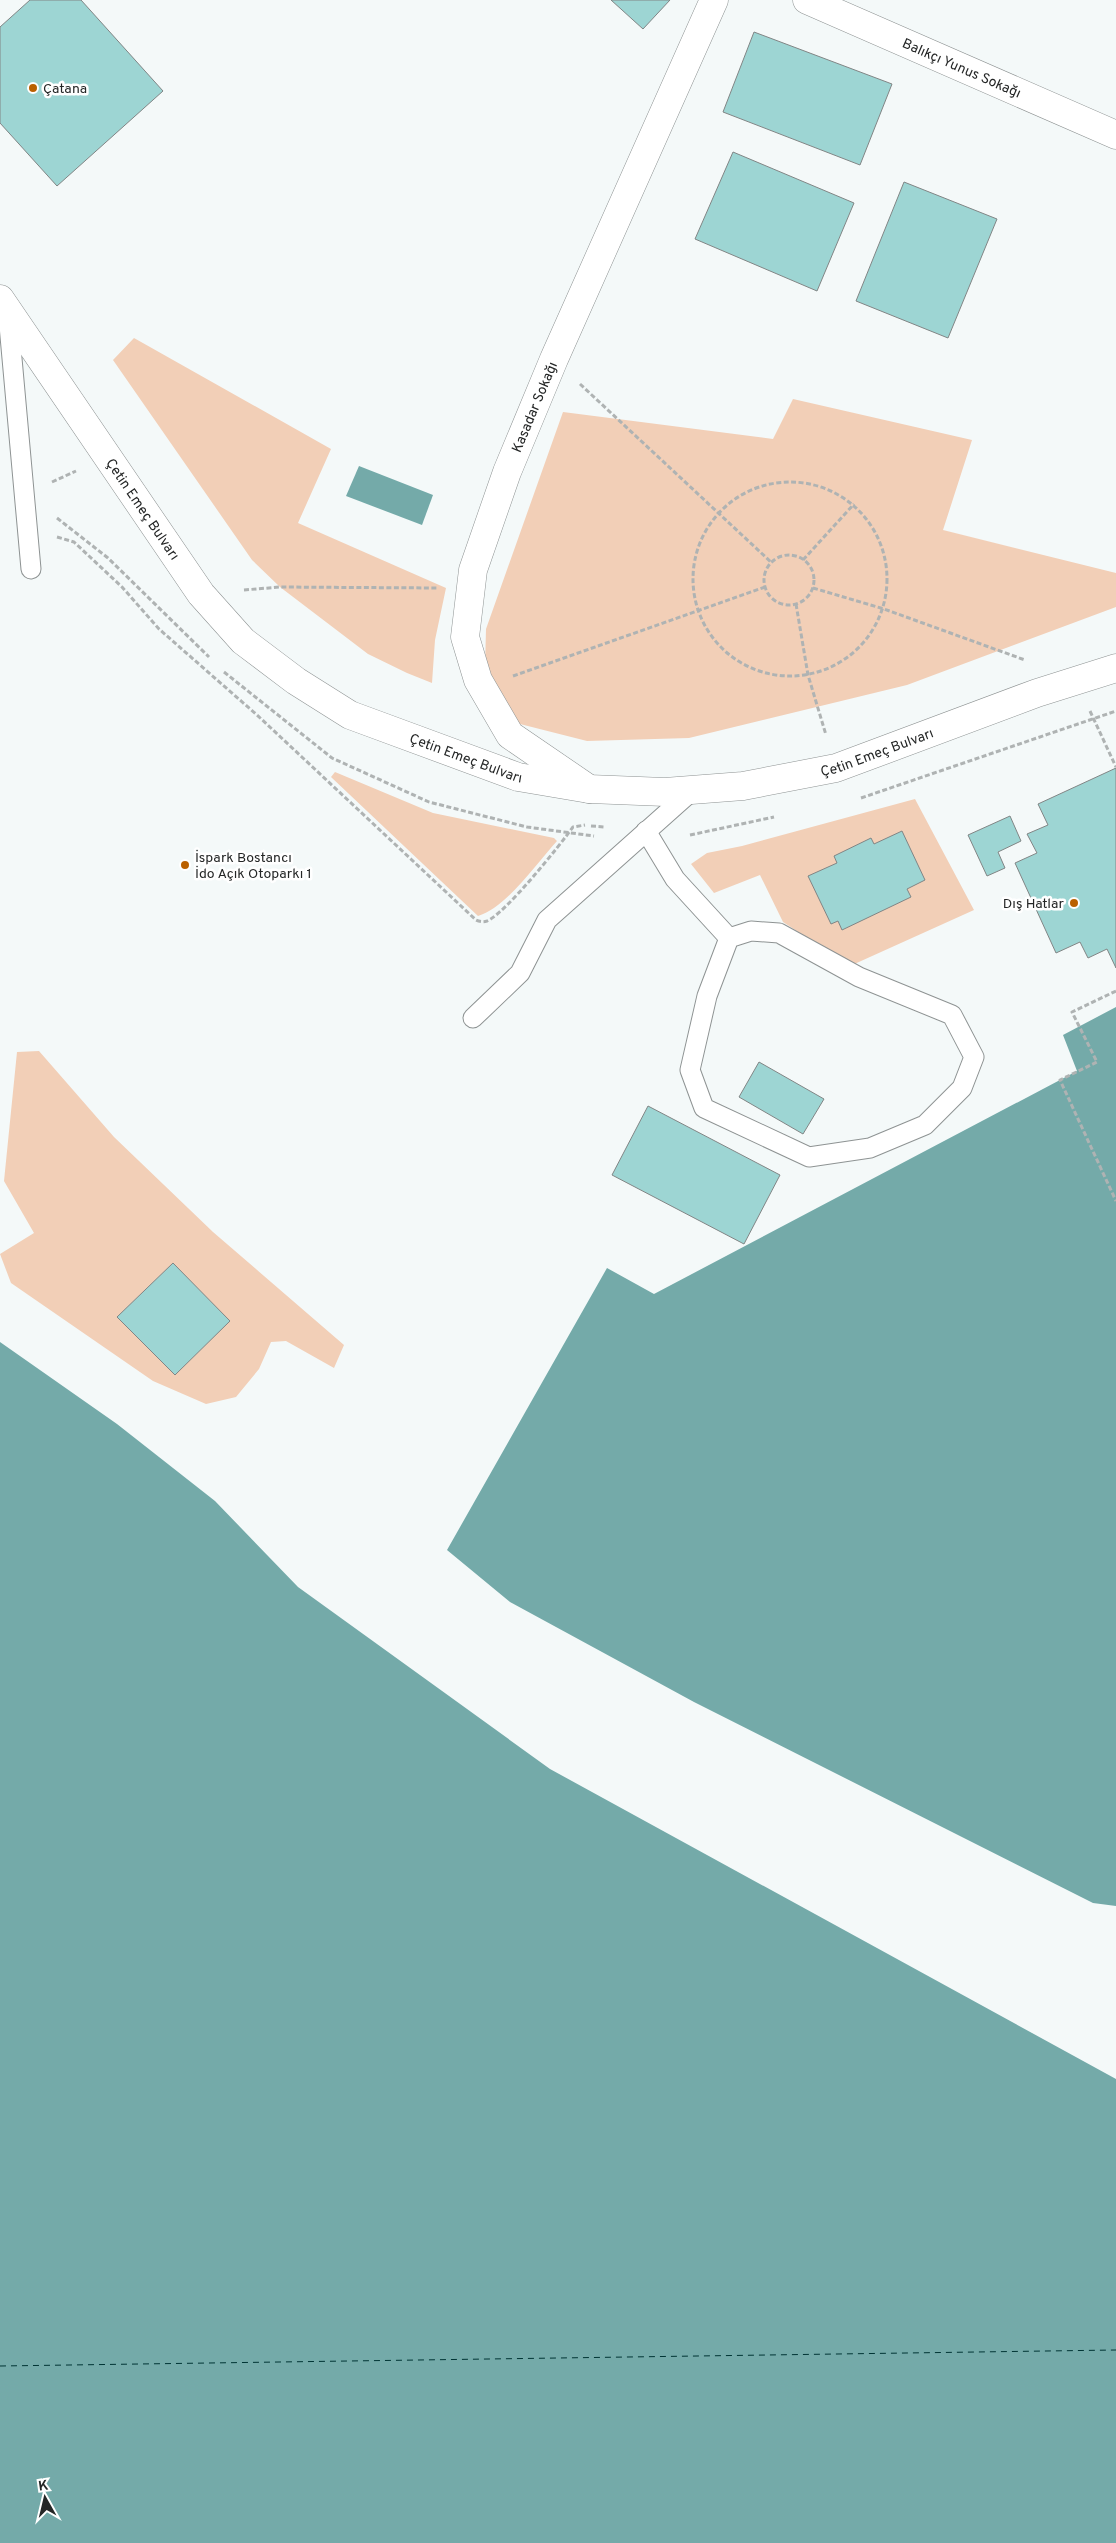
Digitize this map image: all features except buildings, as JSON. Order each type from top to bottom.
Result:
[{"type":"main road","name":"Kasadar Sokağı","points":[[589,789],[510,735],[482,687],[465,637],[473,570],[507,472],[554,359],[714,0]]},
{"type":"main road","name":"Balıkçı Yunus Sokağı","points":[[806,0],[1116,135]]},
{"type":"main road","name":"Çetin Emeç Bulvarı","points":[[4,306],[201,594],[243,641],[296,680],[350,715],[518,778],[589,789],[664,792],[743,786],[836,768],[1037,693],[1116,668]]},
{"type":"lane","points":[[4,306],[31,569]]},
{"type":"lane","points":[[473,1018],[520,973],[547,920],[694,789]]},
{"type":"lane","points":[[646,831],[675,879],[729,938]]},
{"type":"lane","points":[[751,931],[778,933],[859,976],[952,1015],[974,1058],[962,1088],[925,1124],[870,1148],[808,1157],[704,1108],[690,1070],[707,996],[729,938],[751,931]]},
{"type":"path","points":[[554,359],[717,514],[772,563]]},
{"type":"path","points":[[781,481],[820,485],[854,504],[877,534],[888,571],[884,609],[866,642],[836,667],[798,677],[760,673],[726,655],[702,625],[691,588],[696,550],[717,514],[744,492],[781,481]]},
{"type":"path","points":[[803,560],[854,504]]},
{"type":"path","points":[[792,555],[803,560],[809,565],[813,574],[813,588],[805,600],[796,604],[786,605],[777,602],[765,588],[764,577],[772,563],[782,557],[792,555]]},
{"type":"path","points":[[201,594],[280,586],[446,588],[471,584]]},
{"type":"path","points":[[482,687],[765,588]]},
{"type":"path","points":[[813,588],[884,609],[999,650],[1076,681],[1116,768]]},
{"type":"path","points":[[796,604],[808,674],[836,768]]},
{"type":"path","points":[[1116,991],[1072,1012],[1097,1062],[1060,1080],[1116,1201]]},
{"type":"shaded area","points":[[134,338],[331,449],[298,523],[446,588],[435,640],[432,683],[368,654],[280,587],[252,560],[113,360]]},
{"type":"shaded area","points":[[793,399],[972,440],[943,530],[1116,573],[1116,607],[907,685],[689,738],[587,741],[516,723],[485,668],[486,629],[563,412],[773,439]]},
{"type":"shaded area","points":[[335,772],[433,813],[554,838],[557,841],[510,895],[489,911],[478,916],[331,777]]},
{"type":"shaded area","points":[[915,799],[974,910],[850,966],[783,922],[760,875],[714,893],[691,864],[707,853],[742,846]]},
{"type":"shaded area","points":[[39,1051],[114,1137],[213,1232],[344,1345],[334,1368],[286,1341],[271,1342],[259,1369],[236,1397],[206,1404],[153,1381],[11,1283],[0,1254],[34,1233],[4,1181],[17,1052]]},
{"type":"water","points":[[359,466],[433,495],[422,525],[346,496]]},
{"type":"water","points":[[1116,1007],[1116,1906],[1093,1903],[694,1702],[510,1602],[447,1550],[607,1268],[654,1294],[1077,1071],[1063,1035]]},
{"type":"water","points":[[0,1342],[117,1424],[215,1501],[298,1587],[550,1769],[1116,2079],[1116,2543],[0,2543]]},
{"type":"ferry route","points":[[0,2366],[1116,2350]]},
{"type":"place","name":"Çatana","points":[[33,88]]},
{"type":"place","name":"İspark Bostancı İdo Açık Otoparkı 1","points":[[185,865]]},
{"type":"place","name":"Dış Hatlar","points":[[1074,903]]}]
